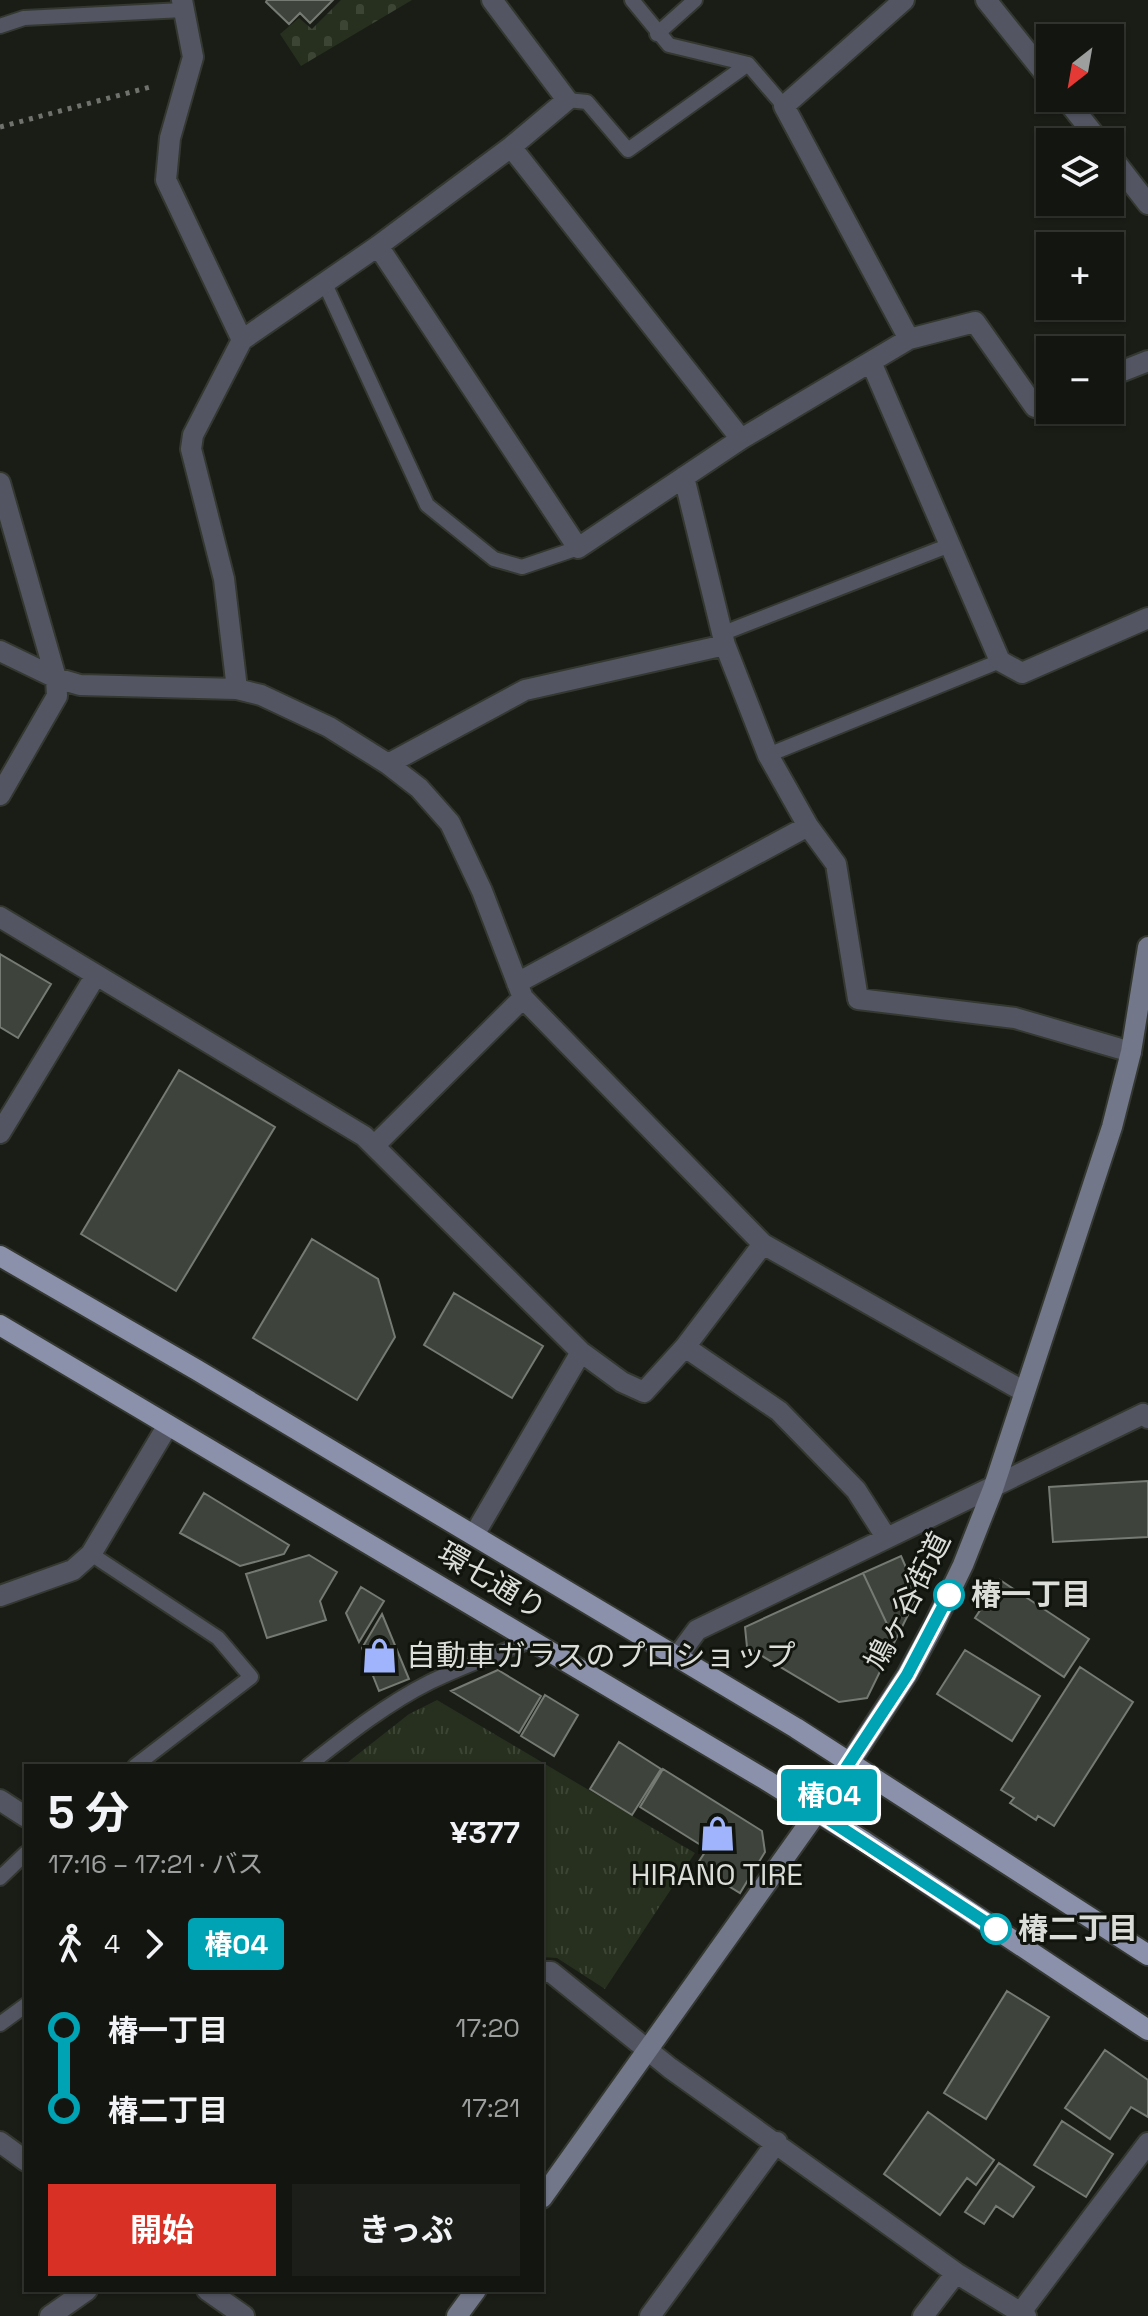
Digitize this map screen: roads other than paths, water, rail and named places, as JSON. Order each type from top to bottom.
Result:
[{"type":"main road","name":"鳩ヶ谷街道","points":[[544,2195],[817,1812],[907,1675],[934,1625],[963,1565],[993,1489],[1112,1127],[1131,1052],[1148,947]]},
{"type":"main road","name":"環七通り","points":[[0,1256],[474,1535],[851,1762],[1148,1955]]},
{"type":"main road","name":"環七通り","points":[[0,1325],[817,1812],[1148,2030]]},
{"type":"main road","points":[[457,2316],[475,2292]]},
{"type":"street","points":[[237,689],[224,579],[191,449],[193,435],[242,340],[378,246],[511,147],[567,100],[492,0]]},
{"type":"street","points":[[904,0],[784,106],[909,339]]},
{"type":"street","points":[[986,0],[1036,62]]},
{"type":"street","points":[[182,5],[193,57],[170,138],[166,180],[242,340]]},
{"type":"street","points":[[1076,112],[1089,128]]},
{"type":"street","points":[[511,147],[741,439]]},
{"type":"street","points":[[1124,173],[1148,204]]},
{"type":"street","points":[[378,246],[578,548],[741,439],[909,339],[975,322],[1036,407]]},
{"type":"street","points":[[1124,370],[1148,361]]},
{"type":"street","points":[[871,362],[1000,661],[1022,673],[1148,618]]},
{"type":"street","points":[[684,477],[723,640],[768,755],[808,826],[836,864],[858,999],[1015,1018],[1131,1052]]},
{"type":"street","points":[[0,483],[56,678],[57,696],[0,795]]},
{"type":"street","points":[[388,764],[525,690],[723,640]]},
{"type":"street","points":[[0,651],[56,678],[80,685],[237,689],[261,695],[329,727],[388,764],[419,788],[450,823],[482,891],[520,990],[763,1244],[1023,1391]]},
{"type":"street","points":[[374,1146],[520,990],[808,826]]},
{"type":"street","points":[[0,917],[364,1136],[581,1352],[622,1382],[644,1392],[685,1347],[763,1244]]},
{"type":"street","points":[[0,1133],[96,975]]},
{"type":"street","points":[[685,1347],[779,1411],[856,1490],[886,1537]]},
{"type":"street","points":[[474,1535],[581,1352]]},
{"type":"street","points":[[677,1657],[697,1630],[1146,1415]]},
{"type":"street","points":[[0,1596],[73,1570],[91,1554],[168,1425]]},
{"type":"street","points":[[0,1800],[24,1816]]},
{"type":"street","points":[[544,1972],[551,1972],[647,2050],[956,2273],[1024,2314],[1148,2143]]},
{"type":"street","points":[[0,2142],[24,2160]]},
{"type":"street","points":[[650,2316],[777,2142]]},
{"type":"street","points":[[923,2316],[956,2273]]},
{"type":"street","points":[[62,2313],[85,2292]]},
{"type":"street","points":[[210,2292],[244,2316]]},
{"type":"lane","points":[[632,0],[669,45],[748,64],[784,106]]},
{"type":"lane","points":[[657,34],[695,0]]},
{"type":"lane","points":[[0,26],[24,18],[182,5]]},
{"type":"lane","points":[[567,100],[587,102],[628,150],[748,64]]},
{"type":"lane","points":[[325,284],[427,505],[494,559],[522,567],[578,548]]},
{"type":"lane","points":[[723,640],[950,545]]},
{"type":"lane","points":[[768,755],[1000,661]]},
{"type":"lane","points":[[91,1554],[218,1638],[251,1677],[138,1764]]},
{"type":"lane","points":[[310,1764],[353,1730],[426,1684],[475,1661],[533,1640]]},
{"type":"lane","points":[[0,1878],[24,1855]]},
{"type":"lane","points":[[0,2024],[24,2006]]},
{"type":"place","name":"椿一丁目","points":[[949,1595]]},
{"type":"place","name":"自動車ガラスのプロショップ","points":[[380,1656]]},
{"type":"place","name":"HIRANO TIRE","points":[[717,1834]]},
{"type":"place","name":"椿二丁目","points":[[996,1929]]}]
